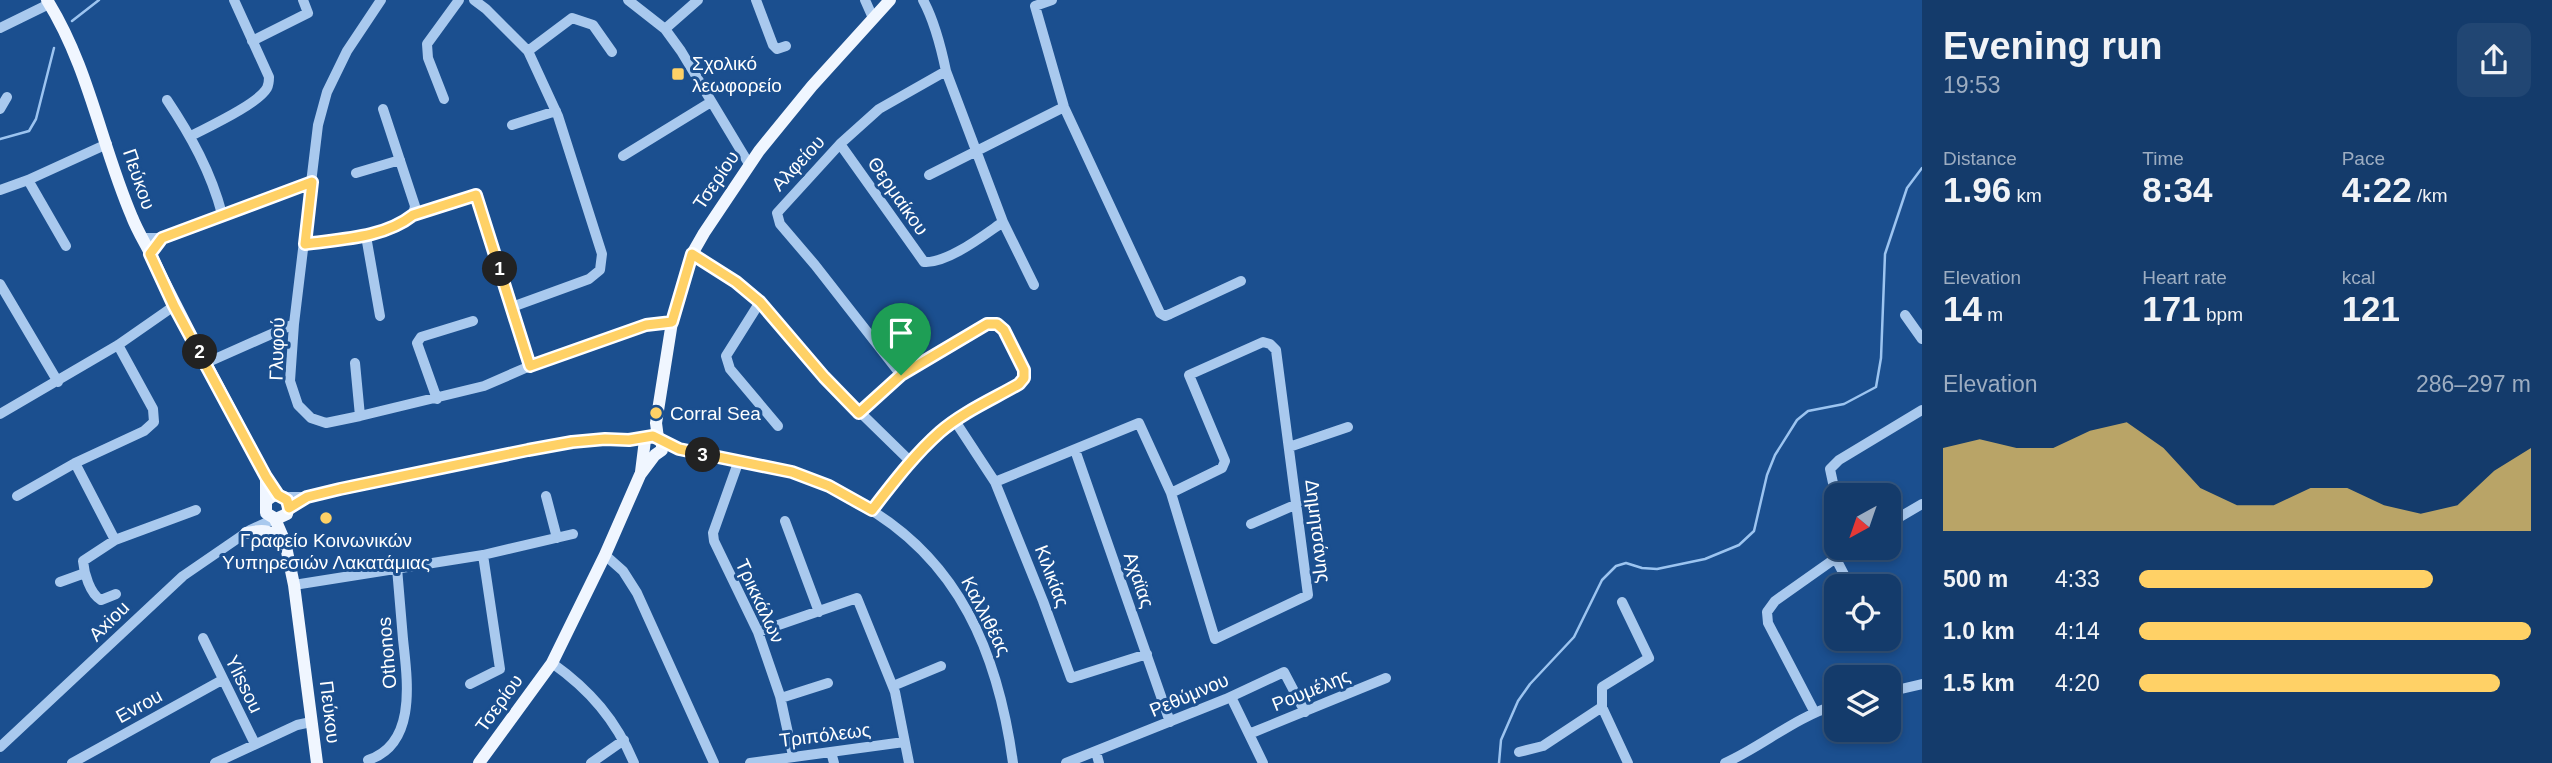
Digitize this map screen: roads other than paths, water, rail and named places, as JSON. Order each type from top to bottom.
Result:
[{"type":"main road","name":"Τσερίου","points":[[479,763],[552,663],[605,555],[640,475],[652,445],[672,322],[692,254],[749,164],[812,86],[890,0]]},
{"type":"main road","name":"Πεύκου","points":[[48,2],[76,58],[120,189],[142,238],[174,306],[266,477],[277,508],[294,585],[317,763]]},
{"type":"main road","points":[[248,531],[263,529],[285,542]]},
{"type":"street","points":[[191,136],[238,111],[266,91],[269,77],[234,0]]},
{"type":"street","points":[[253,41],[308,13],[303,0]]},
{"type":"street","name":"Γλυφού","points":[[381,0],[347,51],[327,92],[318,125],[294,324],[290,381],[298,405],[311,418],[326,423],[437,399],[484,386],[530,366],[646,325],[672,322]]},
{"type":"street","points":[[444,99],[428,58],[427,44],[459,0]]},
{"type":"street","points":[[474,0],[528,51],[556,111],[602,254],[600,271],[589,279],[512,307]]},
{"type":"street","points":[[628,0],[665,29],[749,164]]},
{"type":"street","points":[[665,29],[698,0]]},
{"type":"street","points":[[756,0],[773,46],[776,49],[786,46]]},
{"type":"street","points":[[865,0],[873,18]]},
{"type":"street","points":[[923,0],[929,11],[946,71],[1003,222],[1034,285]]},
{"type":"street","points":[[1052,0],[1035,6],[1064,107],[1160,313],[1165,316],[1241,281]]},
{"type":"street","points":[[0,28],[48,2]]},
{"type":"street","points":[[528,51],[572,18],[593,25],[612,52]]},
{"type":"street","name":"Αλφείου","points":[[901,375],[778,219],[777,213],[840,144],[879,109],[946,71]]},
{"type":"street","points":[[0,109],[7,97]]},
{"type":"street","points":[[167,100],[191,136],[216,190],[222,214]]},
{"type":"street","points":[[623,156],[711,102]]},
{"type":"street","points":[[929,175],[1064,107]]},
{"type":"street","points":[[383,109],[415,206],[413,215]]},
{"type":"street","points":[[513,125],[556,111]]},
{"type":"street","points":[[0,190],[107,144]]},
{"type":"street","name":"Θερμαίκου","points":[[840,144],[924,262],[934,262],[963,248],[1003,222]]},
{"type":"street","points":[[356,173],[400,160]]},
{"type":"street","points":[[28,180],[66,246]]},
{"type":"street","points":[[142,238],[162,238],[312,182]]},
{"type":"street","points":[[305,244],[366,236],[407,220],[413,215],[476,195],[530,366]]},
{"type":"street","points":[[366,236],[380,316]]},
{"type":"street","points":[[150,254],[162,238]]},
{"type":"street","points":[[692,254],[736,282],[760,302],[824,377],[911,462]]},
{"type":"street","points":[[0,285],[58,382]]},
{"type":"street","points":[[760,302],[726,356],[730,369],[778,426]]},
{"type":"street","points":[[0,414],[118,345],[174,306]]},
{"type":"street","points":[[1905,315],[1922,339]]},
{"type":"street","points":[[437,399],[417,343],[421,337],[473,321]]},
{"type":"street","points":[[859,413],[901,375],[992,323],[1004,330],[1024,370],[1024,378],[1019,384],[955,421],[911,462],[872,510]]},
{"type":"street","points":[[206,363],[294,324]]},
{"type":"street","name":"Δημητσάνης","points":[[1263,342],[1270,344],[1276,351],[1289,447],[1308,595],[1215,639],[1171,493],[1222,468],[1225,461],[1189,375],[1263,342]]},
{"type":"street","points":[[17,495],[75,463],[144,431],[154,422],[153,409],[118,345]]},
{"type":"street","points":[[355,363],[360,416]]},
{"type":"street","points":[[1833,483],[1830,470],[1839,460],[1922,410]]},
{"type":"street","name":"Κιλικίας","points":[[955,421],[995,482],[1071,678],[1147,654]]},
{"type":"street","points":[[995,482],[1139,423],[1171,493]]},
{"type":"street","points":[[1289,447],[1348,427]]},
{"type":"street","points":[[277,508],[307,497],[572,442],[605,439],[652,445]]},
{"type":"street","name":"Καλλιθέας","points":[[652,445],[792,472],[829,486],[872,510],[909,537],[943,573],[961,598],[985,645],[999,686],[1013,763]]},
{"type":"street","name":"Αχαϊας","points":[[1075,450],[1170,722]]},
{"type":"street","points":[[75,463],[115,540]]},
{"type":"street","name":"Τρικκάλων","points":[[738,463],[713,533],[714,541],[758,632],[781,698],[793,756]]},
{"type":"street","points":[[545,496],[557,538]]},
{"type":"street","points":[[1251,524],[1297,504]]},
{"type":"street","points":[[1901,516],[1922,504]]},
{"type":"street","name":"Axiou","points":[[0,747],[183,576],[277,508]]},
{"type":"street","points":[[116,594],[98,599],[85,573],[83,561],[115,540],[196,510]]},
{"type":"street","points":[[785,521],[820,612]]},
{"type":"street","points":[[294,585],[483,555],[573,534]]},
{"type":"street","points":[[470,684],[500,669],[483,555]]},
{"type":"street","points":[[605,555],[623,571],[637,593],[714,763]]},
{"type":"street","points":[[1814,711],[1768,623],[1767,612],[1775,601],[1831,560]]},
{"type":"street","name":"Othonos","points":[[368,760],[380,756],[393,741],[403,722],[408,696],[397,568]]},
{"type":"street","points":[[60,582],[85,573]]},
{"type":"street","points":[[758,632],[858,598],[893,686],[909,763]]},
{"type":"street","points":[[1622,602],[1649,658],[1602,687],[1602,707],[1628,763]]},
{"type":"street","name":"Ylissou","points":[[203,638],[255,744]]},
{"type":"street","points":[[552,663],[577,681],[601,704],[624,740],[634,763]]},
{"type":"street","points":[[893,686],[941,666]]},
{"type":"street","name":"Ρεθύμνου","points":[[1066,763],[1284,673],[1305,712]]},
{"type":"street","name":"Ρουμέλης","points":[[1249,734],[1386,678]]},
{"type":"street","name":"Evrou","points":[[72,763],[222,680]]},
{"type":"street","points":[[781,698],[828,683]]},
{"type":"street","points":[[1901,689],[1922,684]]},
{"type":"street","points":[[1231,697],[1263,763]]},
{"type":"street","points":[[1518,752],[1543,746],[1602,707]]},
{"type":"street","points":[[1725,763],[1745,754],[1814,711],[1824,708]]},
{"type":"street","points":[[215,763],[297,725],[311,722]]},
{"type":"street","points":[[591,763],[624,740]]},
{"type":"street","name":"Τριπόλεως","points":[[750,763],[904,742]]},
{"type":"street","points":[[831,752],[834,763]]},
{"type":"street","points":[[1096,752],[1098,763]]},
{"type":"waterway","points":[[72,21],[99,0]]},
{"type":"waterway","points":[[0,139],[29,131],[36,119],[54,48]]},
{"type":"waterway","points":[[1499,763],[1501,740],[1518,701],[1530,684],[1574,637],[1602,580],[1616,566],[1626,563],[1657,569],[1705,559],[1739,545],[1754,531],[1767,475],[1775,455],[1797,420],[1808,411],[1844,404],[1876,387],[1881,358],[1885,254],[1907,188],[1922,168]]},
{"type":"place","name":"Σχολικό λεωφορείο","points":[[678,74]]},
{"type":"place","name":"Corral Sea","points":[[656,413]]},
{"type":"place","name":"Γραφείο Κοινωνικών Υυπηρεσιών Λακατάμιας","points":[[326,518]]}]
